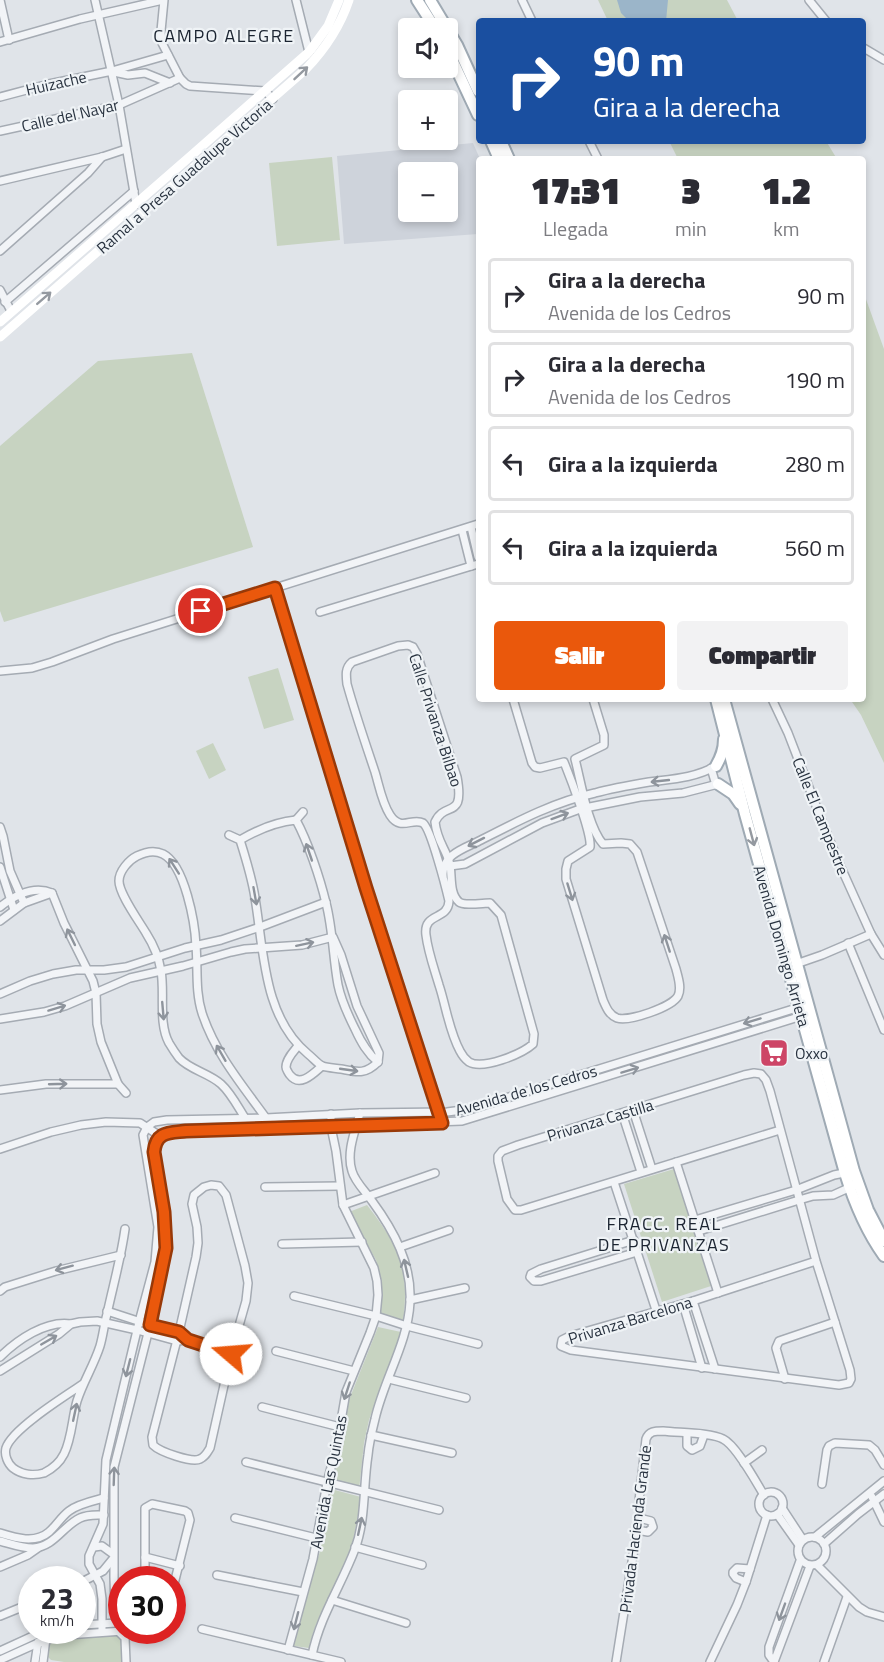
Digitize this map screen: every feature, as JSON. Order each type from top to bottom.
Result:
[{"type":"main road","name":"Ramal a Presa Guadalupe Victoria","points":[[0,337],[101,241],[136,204],[309,52],[328,26],[339,0]]},
{"type":"main road","name":"Ramal a Presa Guadalupe Victoria","points":[[0,322],[273,99],[306,69],[321,53],[336,30],[349,0]]},
{"type":"main road","points":[[417,0],[429,18]]},
{"type":"main road","points":[[430,0],[457,45],[476,87]]},
{"type":"main road","points":[[458,72],[476,111]]},
{"type":"main road","name":"Avenida Domingo Arrieta","points":[[717,702],[738,766],[745,814],[792,965]]},
{"type":"main road","name":"Avenida Domingo Arrieta","points":[[725,702],[738,766],[854,1186],[865,1224],[884,1256]]},
{"type":"main road","points":[[713,767],[722,756],[724,749],[722,721]]},
{"type":"main road","points":[[713,767],[738,766]]},
{"type":"main road","points":[[738,766],[717,784],[733,794],[745,814]]},
{"type":"main road","name":"Avenida Domingo Arrieta","points":[[854,1186],[884,1241]]},
{"type":"street","points":[[0,0],[9,40]]},
{"type":"street","points":[[95,0],[119,105],[136,204]]},
{"type":"street","points":[[0,42],[98,15],[164,0],[160,31],[162,43],[180,78],[186,84],[265,91],[273,99]]},
{"type":"street","points":[[296,0],[309,52]]},
{"type":"street","points":[[522,0],[531,18]]},
{"type":"street","points":[[809,0],[824,18]]},
{"type":"street","points":[[866,49],[884,60]]},
{"type":"street","name":"Calle del Nayar","points":[[112,71],[168,56]]},
{"type":"street","points":[[112,71],[128,75],[145,73],[170,83]]},
{"type":"street","name":"Huizache","points":[[0,97],[112,71]]},
{"type":"street","name":"Calle del Nayar","points":[[0,132],[119,105],[180,78]]},
{"type":"street","points":[[0,181],[102,157],[126,149]]},
{"type":"street","points":[[0,251],[88,173],[102,157]]},
{"type":"street","points":[[5,302],[134,191]]},
{"type":"street","points":[[90,228],[101,241]]},
{"type":"street","points":[[0,290],[12,311]]},
{"type":"street","points":[[0,671],[32,668],[52,662],[113,639],[475,526]]},
{"type":"street","points":[[320,612],[475,565],[462,530]]},
{"type":"street","points":[[275,588],[366,888],[442,1123]]},
{"type":"street","name":"Calle Privanza Bilbao","points":[[435,853],[429,830],[425,825],[420,822],[400,823],[394,820],[386,808],[347,684],[346,670],[352,662],[398,646],[413,647],[417,654],[457,777],[458,803],[440,814],[435,822],[439,842],[448,863]]},
{"type":"street","points":[[514,702],[532,763],[535,767],[540,768],[564,762],[581,796]]},
{"type":"street","points":[[584,808],[595,833],[603,844],[630,844],[637,852],[680,987],[676,999],[671,1004],[633,1017],[615,1018],[608,1011],[566,879],[568,861],[586,850],[591,843],[581,796],[575,759],[602,748],[604,745],[605,741],[594,702]]},
{"type":"street","name":"Calle El Campestre","points":[[773,702],[871,934],[884,955]]},
{"type":"street","points":[[435,853],[448,863],[465,864],[542,823],[584,808],[640,797],[683,793],[717,784],[713,767],[685,778],[581,796],[511,824],[448,863],[443,872],[444,884]]},
{"type":"street","points":[[240,840],[272,825],[296,820],[303,812]]},
{"type":"street","points":[[296,820],[326,902],[339,987],[346,1010],[362,1044],[371,1057],[378,1062]]},
{"type":"street","points":[[0,826],[10,871],[24,903]]},
{"type":"street","points":[[229,835],[240,840],[248,863],[272,997],[280,1018],[298,1046],[322,1066],[356,1072],[367,1071],[378,1062],[379,1053],[357,1006],[333,937]]},
{"type":"street","points":[[246,1118],[224,1087],[180,1059],[168,1040],[161,971],[157,957],[147,934],[123,894],[119,882],[122,871],[131,860],[139,855],[150,852],[162,853],[175,865],[184,884],[189,903],[196,945],[197,987],[202,1012],[212,1037],[266,1118]]},
{"type":"street","points":[[435,853],[449,907],[429,921],[425,931],[453,1035],[459,1051],[470,1063],[479,1064],[507,1058],[527,1050],[533,1044],[534,1034],[501,915],[490,903],[465,905],[457,900],[448,863]]},
{"type":"street","points":[[0,867],[14,910]]},
{"type":"street","points":[[0,907],[20,895],[43,889],[52,893],[93,981],[101,1042],[118,1084],[126,1093]]},
{"type":"street","points":[[0,921],[24,903],[52,893]]},
{"type":"street","points":[[0,993],[53,974],[126,967],[260,927],[326,902]]},
{"type":"street","points":[[792,965],[871,934]]},
{"type":"street","points":[[0,1019],[45,1012],[65,1006],[130,978],[231,951],[302,945],[333,937]]},
{"type":"street","points":[[848,944],[884,1030]]},
{"type":"street","name":"Avenida de los Cedros","points":[[147,1127],[154,1122],[166,1120],[439,1112],[470,1109],[805,1010]]},
{"type":"street","name":"Avenida de los Cedros","points":[[160,1136],[186,1131],[442,1123],[474,1119],[805,1010]]},
{"type":"street","points":[[298,1046],[288,1059],[286,1067],[294,1079],[303,1080],[312,1076],[322,1066]]},
{"type":"street","name":"Privanza Castilla","points":[[780,1130],[529,1209],[515,1210],[507,1199],[498,1161],[498,1156],[502,1152],[518,1145],[753,1073],[760,1074],[765,1080],[780,1130],[816,1261],[850,1370],[849,1383]]},
{"type":"street","points":[[224,1087],[236,1076]]},
{"type":"street","points":[[0,1090],[46,1084],[118,1084]]},
{"type":"street","points":[[633,1110],[652,1169]]},
{"type":"street","points":[[338,1161],[351,1161],[352,1140],[360,1113]]},
{"type":"street","points":[[622,1113],[641,1172]]},
{"type":"street","name":"Avenida Las Quintas","points":[[288,1650],[313,1559],[346,1392],[376,1316],[377,1281],[374,1268],[343,1205],[331,1114]]},
{"type":"street","points":[[0,1149],[51,1132],[94,1123],[140,1123],[160,1136],[155,1143],[154,1152],[164,1212],[166,1248],[149,1329],[116,1454],[113,1505],[113,1566]]},
{"type":"street","points":[[92,1566],[89,1560],[100,1533],[104,1515],[106,1460],[155,1262],[158,1239],[155,1205],[144,1147],[143,1135],[147,1127]]},
{"type":"street","name":"Avenida Las Quintas","points":[[312,1655],[316,1635],[356,1547],[364,1511],[371,1435],[379,1405],[407,1326],[410,1300],[409,1281],[400,1247],[388,1223],[352,1171],[351,1161]]},
{"type":"street","points":[[676,1162],[718,1293]]},
{"type":"street","points":[[695,1220],[796,1190],[834,1175],[850,1172]]},
{"type":"street","points":[[343,1205],[435,1173]]},
{"type":"street","points":[[614,1182],[657,1310]]},
{"type":"street","points":[[817,1182],[821,1196]]},
{"type":"street","points":[[219,1186],[229,1202],[248,1283],[246,1301],[231,1354],[210,1448],[202,1458],[196,1460],[161,1451],[153,1445],[152,1441],[179,1332],[196,1257],[197,1235],[192,1204],[194,1195],[204,1187],[219,1186]]},
{"type":"street","points":[[265,1187],[340,1186]]},
{"type":"street","points":[[699,1232],[799,1200],[833,1195],[854,1186]]},
{"type":"street","points":[[83,1384],[30,1422],[12,1439],[6,1449],[6,1458],[15,1470],[34,1475],[45,1472],[56,1465],[64,1455],[76,1404],[100,1346],[125,1229]]},
{"type":"street","points":[[400,1247],[449,1230]]},
{"type":"street","points":[[634,1240],[546,1267],[535,1271],[530,1277],[534,1281],[541,1281],[638,1252]]},
{"type":"street","points":[[282,1244],[362,1242]]},
{"type":"street","points":[[2,1289],[56,1271],[121,1255]]},
{"type":"street","name":"Privanza Barcelona","points":[[816,1261],[693,1301],[570,1335],[562,1340],[561,1346],[572,1350],[785,1379],[839,1385],[849,1383]]},
{"type":"street","points":[[410,1300],[465,1288]]},
{"type":"street","points":[[294,1296],[478,1344]]},
{"type":"street","points":[[693,1301],[715,1369]]},
{"type":"street","points":[[683,1304],[702,1368]]},
{"type":"street","points":[[107,1311],[139,1322],[177,1341],[188,1340],[231,1354]]},
{"type":"street","points":[[0,1357],[14,1344],[41,1329],[54,1324],[85,1321],[105,1322],[137,1330],[179,1332],[188,1340]]},
{"type":"street","points":[[785,1379],[777,1353],[779,1341],[835,1322]]},
{"type":"street","points":[[0,1371],[71,1324]]},
{"type":"street","points":[[276,1352],[354,1371]]},
{"type":"street","points":[[389,1379],[466,1398]]},
{"type":"street","points":[[262,1407],[340,1426]]},
{"type":"street","name":"Privada Hacienda Grande","points":[[616,1662],[639,1518],[641,1481],[648,1435],[656,1431],[720,1437],[726,1440],[764,1495]]},
{"type":"street","points":[[687,1434],[687,1446],[692,1450],[700,1446],[704,1435]]},
{"type":"street","points":[[371,1435],[452,1453]]},
{"type":"street","points":[[822,1484],[828,1446],[835,1443],[869,1445],[884,1465]]},
{"type":"street","points":[[744,1463],[762,1450]]},
{"type":"street","points":[[246,1462],[439,1510]]},
{"type":"street","points":[[774,1662],[769,1655],[769,1647],[800,1561],[797,1553],[801,1543],[815,1537],[884,1481]]},
{"type":"street","name":"Privada Hacienda Grande","points":[[710,1662],[746,1582],[767,1515],[761,1511],[760,1507],[760,1500],[764,1495],[772,1492],[783,1501],[780,1511],[801,1543]]},
{"type":"street","points":[[869,1492],[884,1522]]},
{"type":"street","points":[[824,1544],[884,1494]]},
{"type":"street","points":[[0,1533],[29,1540],[48,1533],[75,1508],[104,1501],[113,1505]]},
{"type":"street","points":[[145,1557],[180,1566],[190,1520],[188,1513],[152,1504],[145,1508],[145,1557],[145,1566]]},
{"type":"street","points":[[767,1515],[771,1516],[780,1511]]},
{"type":"street","points":[[65,1515],[73,1522]]},
{"type":"street","points":[[0,1568],[54,1540],[73,1522],[82,1517],[104,1515]]},
{"type":"street","points":[[235,1518],[316,1538]]},
{"type":"street","points":[[637,1530],[648,1532],[652,1527],[651,1521],[639,1518]]},
{"type":"street","points":[[774,1662],[814,1565],[825,1556],[824,1544],[815,1537]]},
{"type":"street","points":[[0,1541],[16,1546],[39,1547]]},
{"type":"street","points":[[94,1547],[102,1546],[113,1556]]},
{"type":"street","points":[[356,1547],[422,1565]]},
{"type":"street","points":[[102,1632],[102,1599],[96,1575],[106,1568],[113,1556]]},
{"type":"street","points":[[800,1561],[814,1565],[847,1597],[867,1612],[884,1617]]},
{"type":"street","points":[[746,1582],[734,1576],[733,1572],[737,1569],[750,1569]]},
{"type":"street","points":[[217,1575],[303,1592]]},
{"type":"street","points":[[824,1662],[847,1597]]},
{"type":"street","points":[[332,1600],[406,1623]]},
{"type":"street","points":[[0,1616],[18,1609]]},
{"type":"street","points":[[96,1624],[108,1625]]},
{"type":"street","points":[[202,1629],[341,1662]]},
{"type":"street","points":[[96,1632],[108,1630]]},
{"type":"street","points":[[0,1651],[18,1643]]},
{"type":"street","points":[[0,1660],[37,1644]]},
{"type":"street","points":[[35,1662],[41,1644]]},
{"type":"street","points":[[42,1644],[43,1662]]},
{"type":"street","points":[[125,1644],[126,1662]]},
{"type":"shaded area","points":[[473,143],[479,156],[476,156],[476,234],[344,244],[337,156],[400,150],[458,150],[458,144]]},
{"type":"green space","points":[[598,0],[727,0],[736,18],[607,18]]},
{"type":"green space","points":[[670,144],[828,144],[835,156],[676,156]]},
{"type":"green space","points":[[332,157],[340,240],[277,246],[269,163]]},
{"type":"green space","points":[[866,299],[884,349],[884,763],[861,715],[852,702],[866,702]]},
{"type":"green space","points":[[192,353],[253,547],[4,622],[0,611],[0,446],[98,361]]},
{"type":"green space","points":[[278,668],[294,720],[264,729],[248,677]]},
{"type":"green space","points":[[213,743],[226,770],[209,779],[196,751]]},
{"type":"green space","points":[[674,1169],[711,1286],[662,1302],[624,1184]]},
{"type":"green space","points":[[367,1205],[387,1233],[400,1259],[405,1287],[403,1322],[381,1314],[382,1282],[376,1260],[349,1212]]},
{"type":"green space","points":[[378,1327],[401,1332],[369,1420],[359,1490],[332,1481],[347,1428],[347,1405]]},
{"type":"green space","points":[[331,1489],[361,1497],[353,1541],[344,1566],[320,1616],[309,1648],[294,1646],[294,1634],[320,1552]]},
{"type":"green space","points":[[108,1635],[108,1644],[122,1644],[122,1662],[64,1662],[51,1660],[47,1656],[49,1644],[96,1644],[96,1636]]},
{"type":"water","points":[[617,0],[668,0],[666,18],[626,18],[621,13]]},
{"type":"place","name":"Oxxo","points":[[774,1053]]},
{"type":"district","name":"CAMPO ALEGRE","points":[[224,35]]},
{"type":"district","name":"FRACC. REAL DE PRIVANZAS","points":[[664,1233]]},
{"type":"route","points":[[201,611],[275,588],[366,888],[442,1123],[186,1131],[160,1136],[155,1143],[154,1152],[164,1212],[166,1248],[150,1325],[179,1332],[188,1340],[231,1354]]}]
